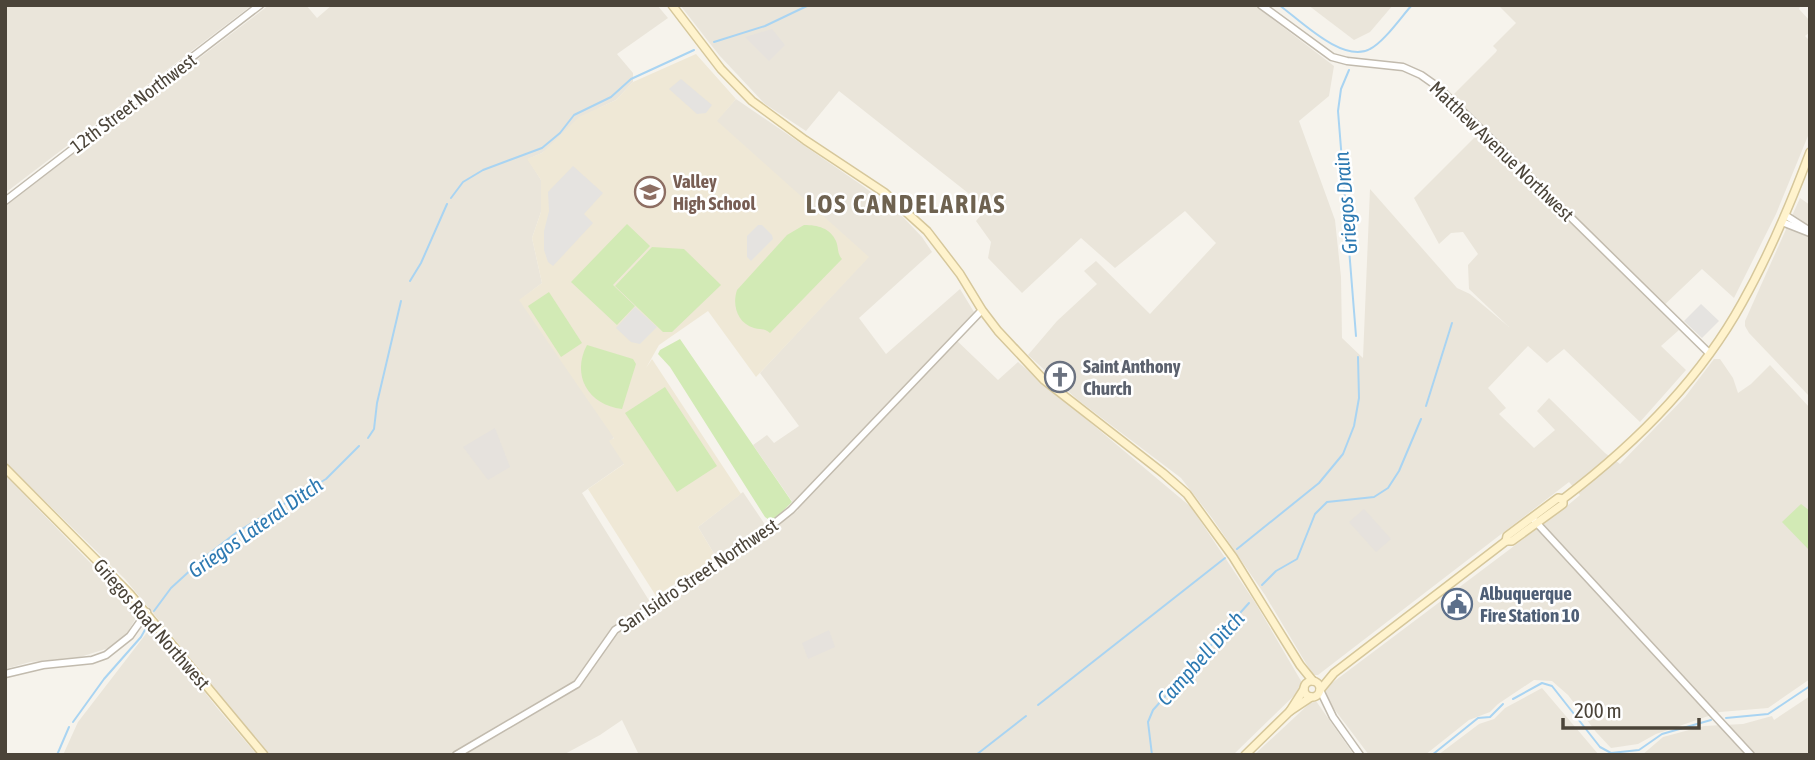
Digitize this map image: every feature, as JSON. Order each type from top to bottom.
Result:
[{"type":"main road","points":[[672,5],[721,69],[752,101],[905,209],[947,256],[998,331],[1044,380],[1163,473],[1196,505],[1242,570],[1300,665],[1319,685],[1320,690]]},
{"type":"main road","points":[[1245,755],[1290,711],[1318,695],[1334,673],[1506,541],[1507,536],[1534,520],[1558,498],[1563,499],[1606,466],[1676,396],[1743,302],[1783,218],[1810,152]]},
{"type":"main road","name":"Griegos Road Northwest","points":[[5,468],[147,612],[264,755]]},
{"type":"main road","points":[[1300,665],[1305,693],[1312,697]]},
{"type":"main road","points":[[1290,711],[1304,687],[1334,673]]},
{"type":"street","name":"12th Street Northwest","points":[[5,201],[260,5]]},
{"type":"street","name":"Matthew Avenue Northwest","points":[[1261,5],[1332,57],[1402,67],[1421,75],[1438,87],[1709,353]]},
{"type":"street","points":[[1783,218],[1810,232]]},
{"type":"street","name":"San Isidro Street Northwest","points":[[456,755],[577,684],[615,630],[746,546],[791,510],[982,310]]},
{"type":"street","points":[[1534,520],[1751,755]]},
{"type":"street","points":[[5,674],[43,665],[92,660],[106,654],[130,636],[147,612]]},
{"type":"street","points":[[1320,690],[1332,715],[1360,755]]},
{"type":"street","points":[[1312,697],[1332,715]]},
{"type":"shaded area","points":[[5,5],[252,5],[5,193]]},
{"type":"shaded area","points":[[269,5],[306,5],[317,18],[332,5],[657,5],[668,18],[617,54],[633,73],[633,82],[616,100],[599,108],[542,153],[528,159],[541,180],[541,212],[532,238],[542,283],[520,300],[614,437],[610,442],[625,463],[582,493],[655,606],[722,567],[698,527],[743,492],[770,532],[798,510],[753,445],[767,435],[774,443],[799,426],[760,373],[868,257],[716,121],[736,99],[901,215],[932,252],[859,318],[886,354],[960,289],[974,312],[953,337],[998,380],[1018,362],[1191,507],[1256,604],[1304,686],[1233,755],[639,755],[622,720],[563,755],[270,755],[125,579],[5,462],[5,206]]},
{"type":"shaded area","points":[[680,5],[1254,5],[1334,66],[1329,96],[1299,121],[1335,220],[1341,277],[1342,338],[1363,358],[1370,189],[1457,288],[1470,294],[1509,327],[1469,289],[1468,265],[1478,254],[1463,232],[1451,233],[1439,244],[1414,198],[1485,127],[1453,95],[1496,52],[1493,46],[1516,23],[1498,5],[1801,5],[1799,9],[1810,21],[1810,32],[1805,36],[1810,41],[1810,131],[1776,214],[1734,298],[1702,269],[1659,310],[1679,330],[1661,346],[1686,370],[1640,422],[1564,349],[1547,363],[1528,346],[1488,388],[1506,408],[1499,414],[1534,448],[1555,430],[1537,411],[1549,398],[1605,453],[1620,464],[1685,397],[1714,359],[1720,359],[1733,378],[1738,393],[1770,365],[1810,408],[1810,679],[1768,708],[1720,712],[1656,734],[1638,744],[1611,748],[1568,695],[1552,681],[1534,680],[1490,712],[1469,720],[1425,755],[1369,755],[1322,693],[1324,689],[1567,506],[1580,495],[1569,482],[1318,675],[1313,675],[1265,595],[1181,478],[1078,400],[1028,355],[1057,321],[1097,284],[1084,271],[1096,261],[1150,314],[1216,243],[1185,211],[1115,268],[1081,238],[1022,293],[988,258],[991,242],[976,221],[987,208],[839,91],[806,131],[765,104],[719,55]]},
{"type":"shaded area","points":[[1308,5],[1393,5],[1370,32],[1354,40]]},
{"type":"shaded area","points":[[772,29],[785,45],[769,61],[745,37]]},
{"type":"shaded area","name":"Valley High School","points":[[696,54],[736,99],[717,121],[869,257],[756,377],[708,311],[659,345],[646,368],[652,359],[741,494],[698,527],[716,557],[656,596],[588,489],[624,464],[609,441],[614,438],[519,300],[542,283],[532,238],[541,212],[541,180],[527,159],[542,153],[579,117],[616,100],[633,82]]},
{"type":"shaded area","points":[[681,79],[712,105],[706,113],[697,114],[669,89]]},
{"type":"shaded area","points":[[573,166],[603,193],[584,214],[593,223],[553,266],[548,262],[544,250],[544,231],[549,211],[548,192]]},
{"type":"shaded area","points":[[1800,198],[1810,205],[1810,397],[1745,326]]},
{"type":"shaded area","points":[[758,225],[762,225],[773,239],[751,261],[747,257],[747,236]]},
{"type":"shaded area","points":[[1701,304],[1719,321],[1702,338],[1684,321]]},
{"type":"shaded area","points":[[635,307],[657,327],[640,344],[631,342],[616,328]]},
{"type":"shaded area","points":[[495,428],[510,467],[488,480],[463,447]]},
{"type":"shaded area","points":[[5,475],[133,607],[137,616],[126,635],[112,647],[80,657],[30,662],[5,669]]},
{"type":"shaded area","points":[[1364,509],[1391,539],[1376,552],[1349,522]]},
{"type":"shaded area","points":[[152,626],[257,755],[63,755],[78,722]]},
{"type":"shaded area","points":[[829,630],[835,647],[808,659],[802,643]]},
{"type":"shaded area","points":[[1542,688],[1599,755],[1438,755],[1479,724],[1494,719],[1505,708]]},
{"type":"shaded area","points":[[1810,696],[1810,755],[1642,755],[1663,737],[1704,726],[1743,724],[1772,716],[1774,720]]},
{"type":"shaded area","points":[[1316,701],[1354,755],[1254,755],[1310,703]]},
{"type":"green space","points":[[627,224],[650,246],[613,285],[635,306],[617,325],[571,282]]},
{"type":"green space","points":[[804,225],[827,230],[836,241],[842,259],[770,333],[748,326],[737,313],[737,290],[787,235]]},
{"type":"green space","points":[[652,247],[684,249],[721,285],[672,332],[663,332],[615,286]]},
{"type":"green space","points":[[549,292],[582,343],[561,357],[528,306]]},
{"type":"green space","points":[[680,339],[792,502],[772,522],[765,517],[670,367],[658,354],[660,350]]},
{"type":"green space","points":[[587,345],[633,359],[636,364],[622,409],[600,402],[586,387],[581,367]]},
{"type":"green space","points":[[665,387],[717,466],[677,492],[625,413]]},
{"type":"green space","points":[[1801,504],[1810,511],[1810,551],[1782,522]]},
{"type":"waterway","name":"Griegos Lateral Ditch","points":[[714,42],[765,26],[809,5]]},
{"type":"waterway","points":[[1279,5],[1335,46],[1359,52],[1370,49],[1381,41],[1412,5]]},
{"type":"waterway","name":"Griegos Lateral Ditch","points":[[451,198],[463,182],[483,170],[542,148],[560,133],[574,115],[611,97],[631,79],[694,50]]},
{"type":"waterway","name":"Griegos Drain","points":[[1349,70],[1341,89],[1338,111],[1356,336]]},
{"type":"waterway","name":"Griegos Lateral Ditch","points":[[410,281],[421,263],[447,204]]},
{"type":"waterway","name":"Griegos Lateral Ditch","points":[[368,438],[374,429],[377,403],[401,301]]},
{"type":"waterway","name":"Campbell Ditch","points":[[1426,406],[1452,323]]},
{"type":"waterway","name":"Griegos Drain","points":[[1237,549],[1319,483],[1343,454],[1354,426],[1359,398],[1358,357]]},
{"type":"waterway","name":"Campbell Ditch","points":[[1262,585],[1276,571],[1297,559],[1315,514],[1327,502],[1374,497],[1388,488],[1399,471],[1421,419]]},
{"type":"waterway","name":"Griegos Lateral Ditch","points":[[154,611],[171,588],[206,556],[237,532],[326,479],[359,446]]},
{"type":"waterway","name":"Griegos Drain","points":[[1038,705],[1225,558]]},
{"type":"waterway","name":"Campbell Ditch","points":[[1152,755],[1148,722],[1153,710],[1249,603]]},
{"type":"waterway","name":"Griegos Lateral Ditch","points":[[73,722],[146,628]]},
{"type":"waterway","points":[[1513,699],[1542,683],[1552,686],[1600,747],[1611,753],[1639,750],[1662,734],[1711,720]]},
{"type":"waterway","points":[[1726,718],[1768,714],[1810,686]]},
{"type":"waterway","points":[[1432,755],[1478,718],[1490,717],[1503,704]]},
{"type":"waterway","name":"Griegos Drain","points":[[976,755],[1026,716]]},
{"type":"waterway","name":"Griegos Lateral Ditch","points":[[57,755],[69,727]]},
{"type":"place","name":"Valley High School","points":[[650,192]]},
{"type":"place","name":"Saint Anthony Church","points":[[1060,377]]},
{"type":"place","name":"Albuquerque Fire Station 10","points":[[1457,604]]},
{"type":"district","name":"LOS CANDELARIAS","points":[[906,204]]}]
